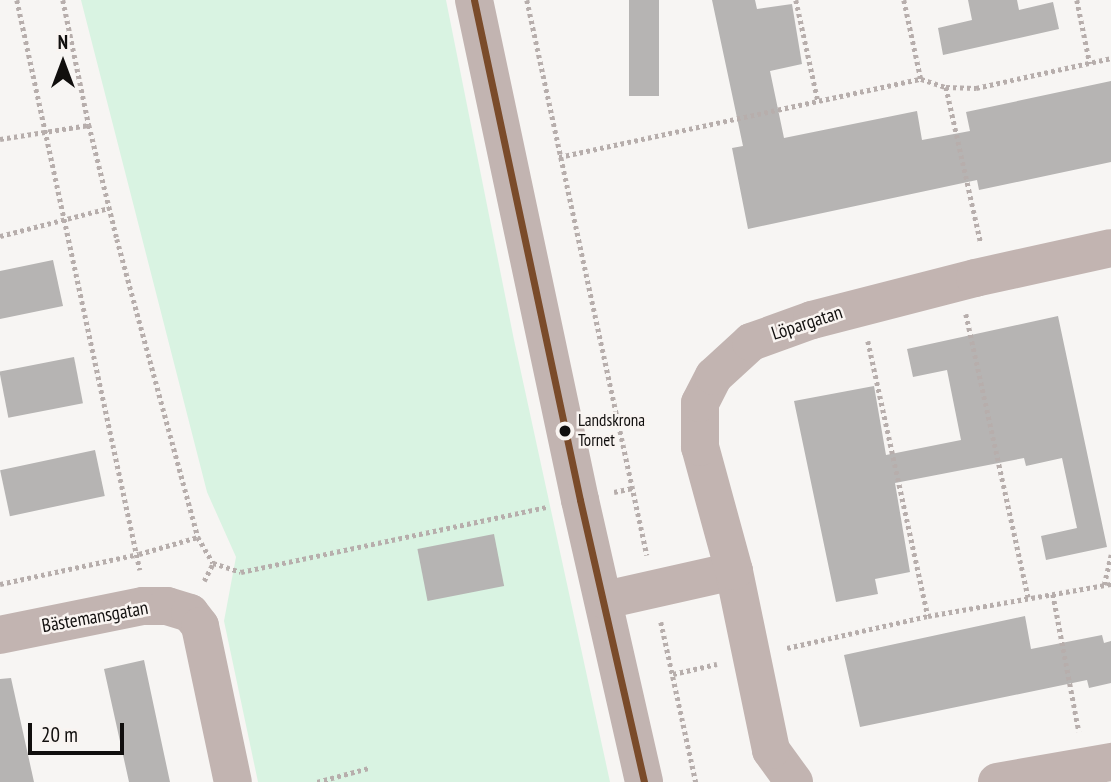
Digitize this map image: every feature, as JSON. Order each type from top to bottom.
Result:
[{"type":"street","points":[[474,0],[580,500],[605,600],[644,782]]},
{"type":"street","name":"Löpargatan","points":[[794,782],[771,750],[734,571],[699,447],[700,403],[714,376],[751,342],[812,320],[975,278],[1111,248]]},
{"type":"street","points":[[605,600],[734,571]]},
{"type":"street","name":"Bästemansgatan","points":[[0,635],[143,606],[167,606],[190,613],[200,626],[233,782]]},
{"type":"street","points":[[998,782],[1096,766]]},
{"type":"path","points":[[17,0],[139,554],[143,606]]},
{"type":"path","points":[[63,0],[109,208],[198,537],[213,563],[241,572],[633,488]]},
{"type":"path","points":[[527,0],[696,782]]},
{"type":"path","points":[[796,0],[818,101]]},
{"type":"path","points":[[904,0],[921,79]]},
{"type":"path","points":[[1077,0],[1090,64]]},
{"type":"path","points":[[559,157],[921,79],[946,87],[975,88],[1111,58]]},
{"type":"path","points":[[946,87],[983,253],[964,308],[1028,597]]},
{"type":"path","points":[[0,139],[89,125]]},
{"type":"path","points":[[0,236],[109,208]]},
{"type":"path","points":[[861,306],[928,617]]},
{"type":"path","points":[[0,584],[139,554],[198,537]]},
{"type":"path","points":[[1104,585],[1111,555]]},
{"type":"path","points":[[673,674],[928,617],[1111,584]]},
{"type":"path","points":[[1053,594],[1080,739],[1096,766]]},
{"type":"path","points":[[317,782],[369,768]]},
{"type":"green space","points":[[81,0],[446,0],[514,340],[610,782],[258,782],[224,621],[236,557],[207,492]]},
{"type":"building","points":[[629,0],[659,0],[659,96],[629,96]]},
{"type":"building","points":[[712,0],[755,0],[757,9],[792,4],[802,64],[770,71],[784,138],[917,111],[922,140],[970,131],[966,112],[1111,81],[1111,162],[979,190],[977,180],[748,229],[732,148],[743,146]]},
{"type":"building","points":[[968,0],[1017,0],[1019,10],[1053,2],[1059,29],[943,55],[938,28],[972,20]]},
{"type":"building","points":[[53,260],[63,306],[0,319],[0,271]]},
{"type":"building","points":[[1058,316],[1107,547],[1046,560],[1041,536],[1077,528],[1062,458],[1026,466],[1024,458],[895,483],[910,572],[875,579],[878,594],[836,602],[794,401],[874,386],[886,455],[961,440],[947,370],[913,377],[907,349]]},
{"type":"building","points":[[74,357],[83,403],[8,418],[0,371]]},
{"type":"building","points":[[95,450],[105,496],[10,516],[0,470]]},
{"type":"building","points":[[494,534],[504,586],[428,601],[417,549]]},
{"type":"building","points":[[1025,616],[1031,649],[1102,635],[1104,643],[1111,641],[1111,683],[1089,688],[1087,680],[860,727],[844,655]]},
{"type":"building","points":[[144,660],[170,782],[129,782],[104,669]]},
{"type":"building","points":[[11,678],[34,782],[0,782],[0,679]]},
{"type":"transit line","points":[[474,0],[580,500],[644,782]]},
{"type":"place","name":"Landskrona Tornet","points":[[565,431]]}]
